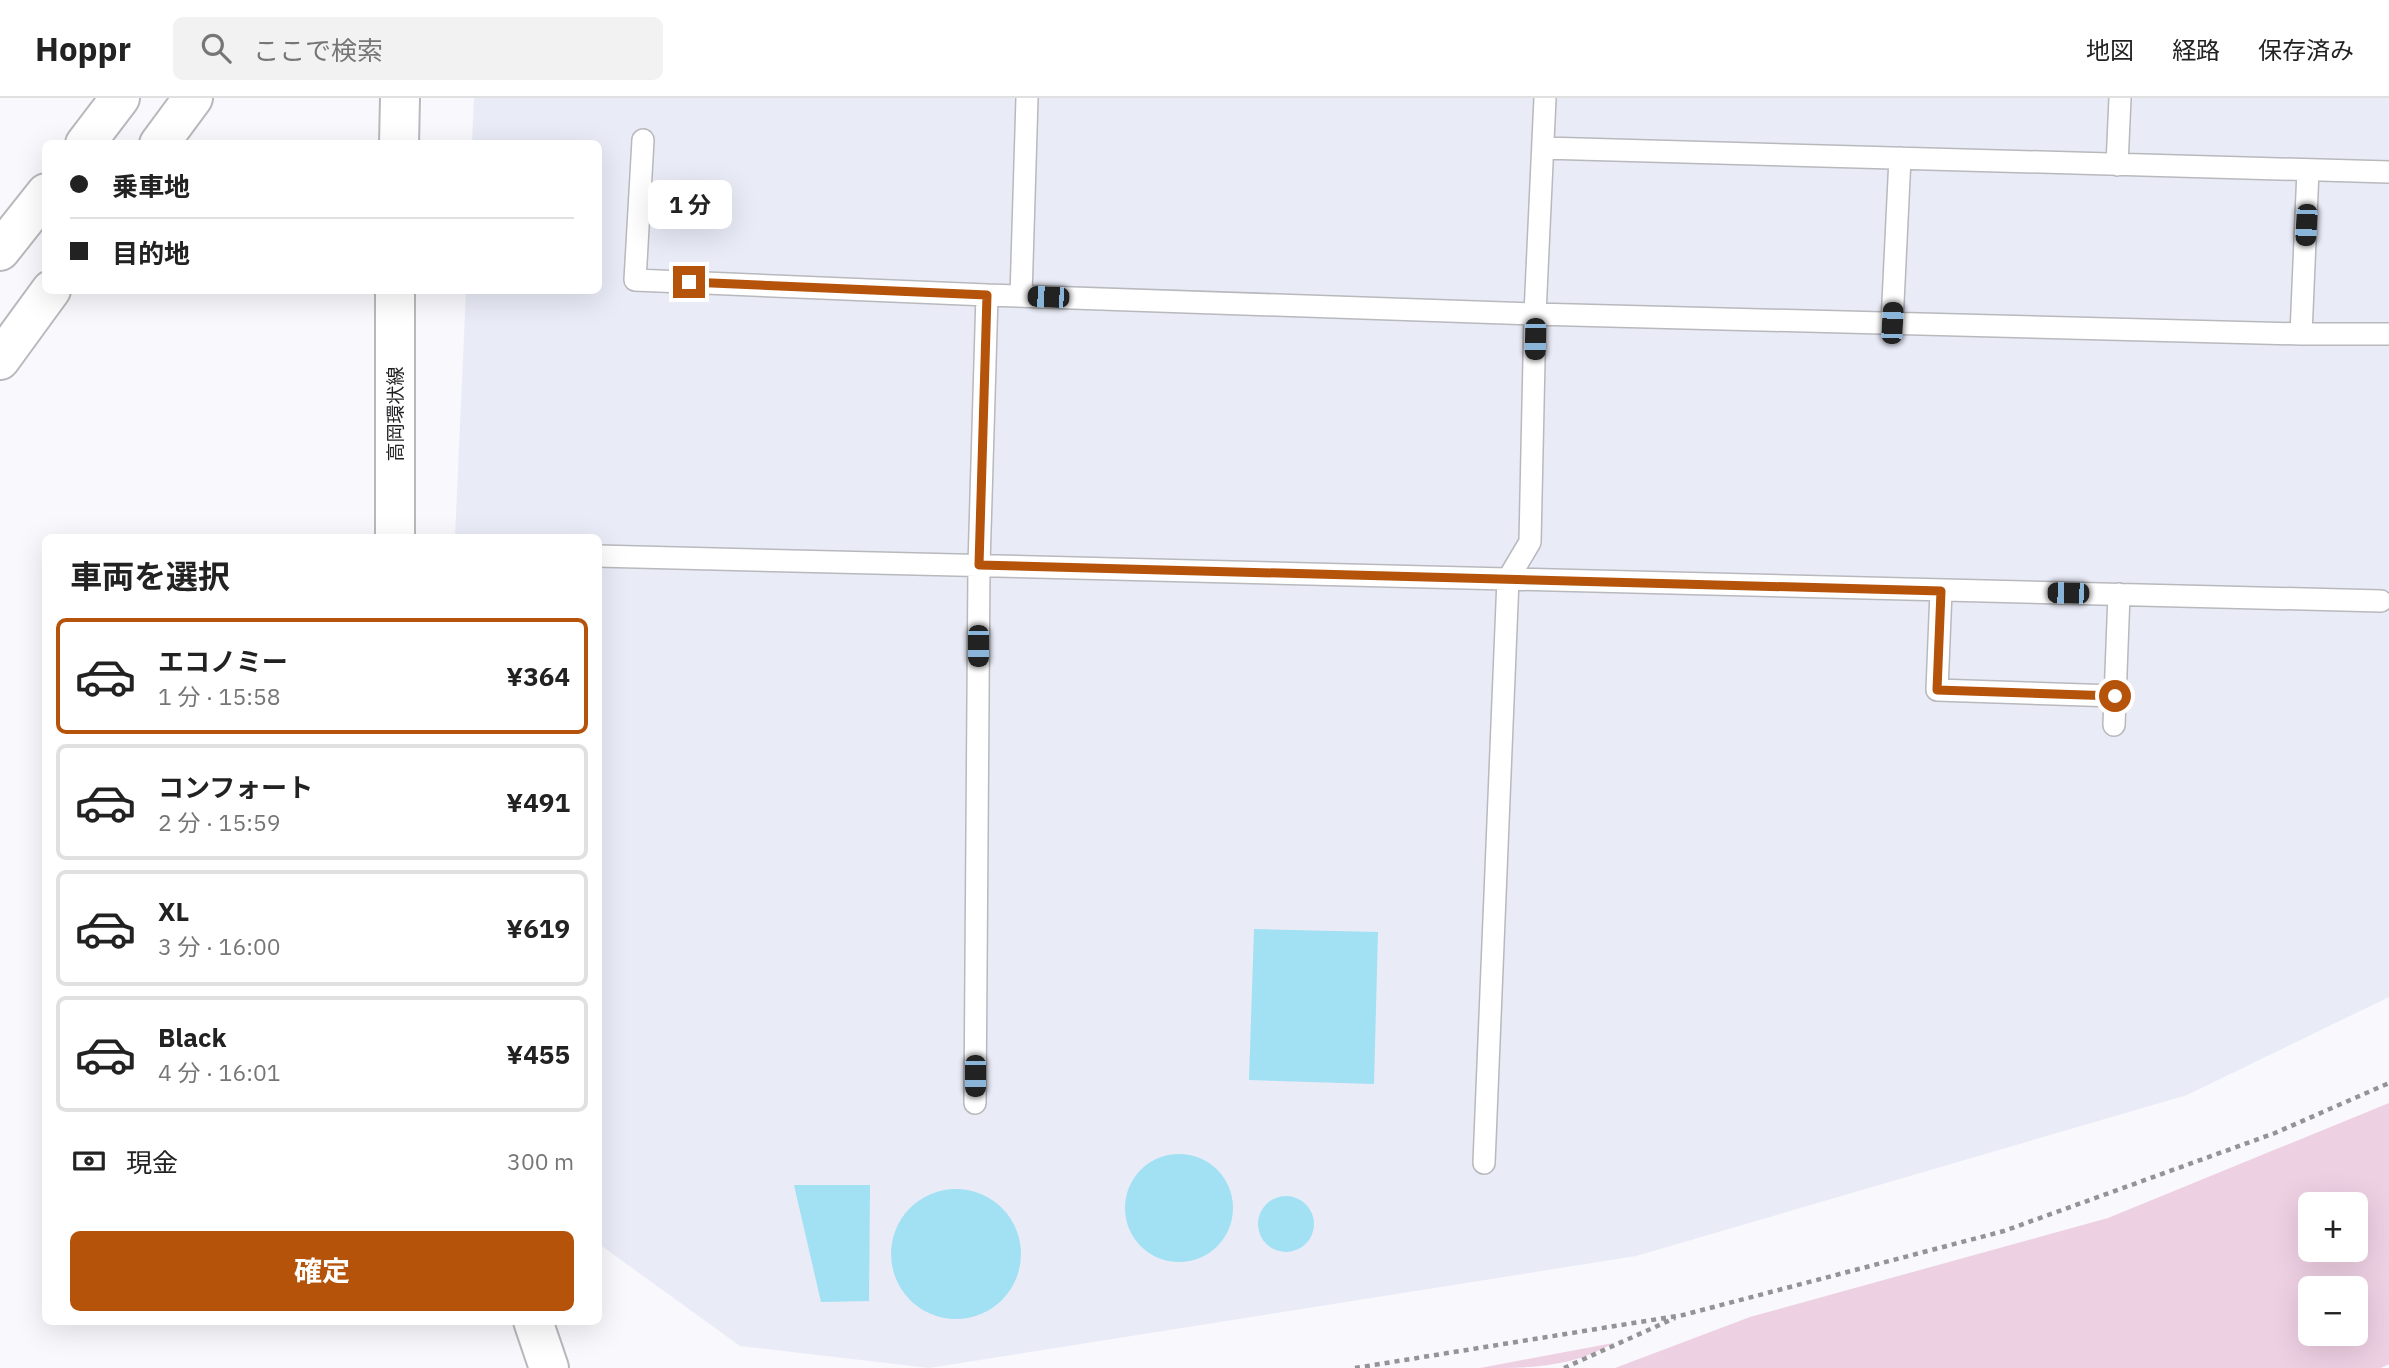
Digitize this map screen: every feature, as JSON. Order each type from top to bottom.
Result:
[{"type":"main road","points":[[88,140],[120,98]]},
{"type":"main road","points":[[162,140],[193,98]]},
{"type":"main road","points":[[398,140],[400,98]]},
{"type":"main road","points":[[0,251],[42,198]]},
{"type":"main road","points":[[0,360],[48,294]]},
{"type":"main road","name":"高岡環状線","points":[[395,294],[395,534]]},
{"type":"main road","points":[[534,1325],[549,1368]]},
{"type":"lane","points":[[1021,296],[1027,98]]},
{"type":"lane","points":[[1484,1163],[1508,579],[1530,542],[1535,314],[1545,98]]},
{"type":"lane","points":[[2117,165],[2120,98]]},
{"type":"lane","points":[[643,140],[635,280],[1535,314],[2389,334]]},
{"type":"lane","points":[[1544,148],[2389,172]]},
{"type":"lane","points":[[1892,323],[1900,158]]},
{"type":"lane","points":[[2301,334],[2308,170]]},
{"type":"lane","points":[[975,1103],[979,565],[987,295]]},
{"type":"lane","points":[[602,556],[2381,601]]},
{"type":"lane","points":[[1941,591],[1937,690],[2115,696]]},
{"type":"lane","points":[[2114,725],[2119,594]]},
{"type":"path","points":[[1354,1368],[1683,1315],[2004,1231],[2275,1133],[2389,1083]]},
{"type":"path","points":[[1564,1368],[1683,1315]]},
{"type":"shaded area","points":[[474,98],[2389,98],[2389,997],[2187,1095],[1636,1256],[929,1368],[740,1346],[602,1246],[602,534],[455,534],[466,294],[602,294],[602,140],[472,140]]},
{"type":"shaded area","points":[[2389,1103],[2389,1364],[2381,1368],[1615,1368],[1750,1317],[2108,1218]]},
{"type":"shaded area","points":[[1613,1343],[1565,1362],[1533,1367],[1480,1368]]},
{"type":"water","points":[[1254,929],[1378,932],[1374,1084],[1249,1080]]},
{"type":"water","points":[[1179,1154],[1200,1158],[1217,1170],[1229,1187],[1233,1208],[1229,1229],[1217,1246],[1200,1258],[1179,1262],[1158,1258],[1141,1246],[1129,1229],[1125,1208],[1129,1187],[1141,1170],[1158,1158]]},
{"type":"water","points":[[794,1185],[870,1185],[869,1301],[821,1302]]},
{"type":"water","points":[[956,1189],[981,1194],[1002,1208],[1016,1229],[1021,1254],[1016,1279],[1002,1300],[981,1314],[956,1319],[931,1314],[910,1300],[896,1279],[891,1254],[896,1229],[910,1208],[931,1194]]},
{"type":"water","points":[[1286,1196],[1301,1201],[1309,1209],[1314,1224],[1309,1239],[1301,1247],[1286,1252],[1271,1247],[1263,1239],[1258,1224],[1263,1209],[1271,1201]]},
{"type":"route","points":[[689,282],[987,295],[979,565],[1941,591],[1937,690],[2115,696]]}]
